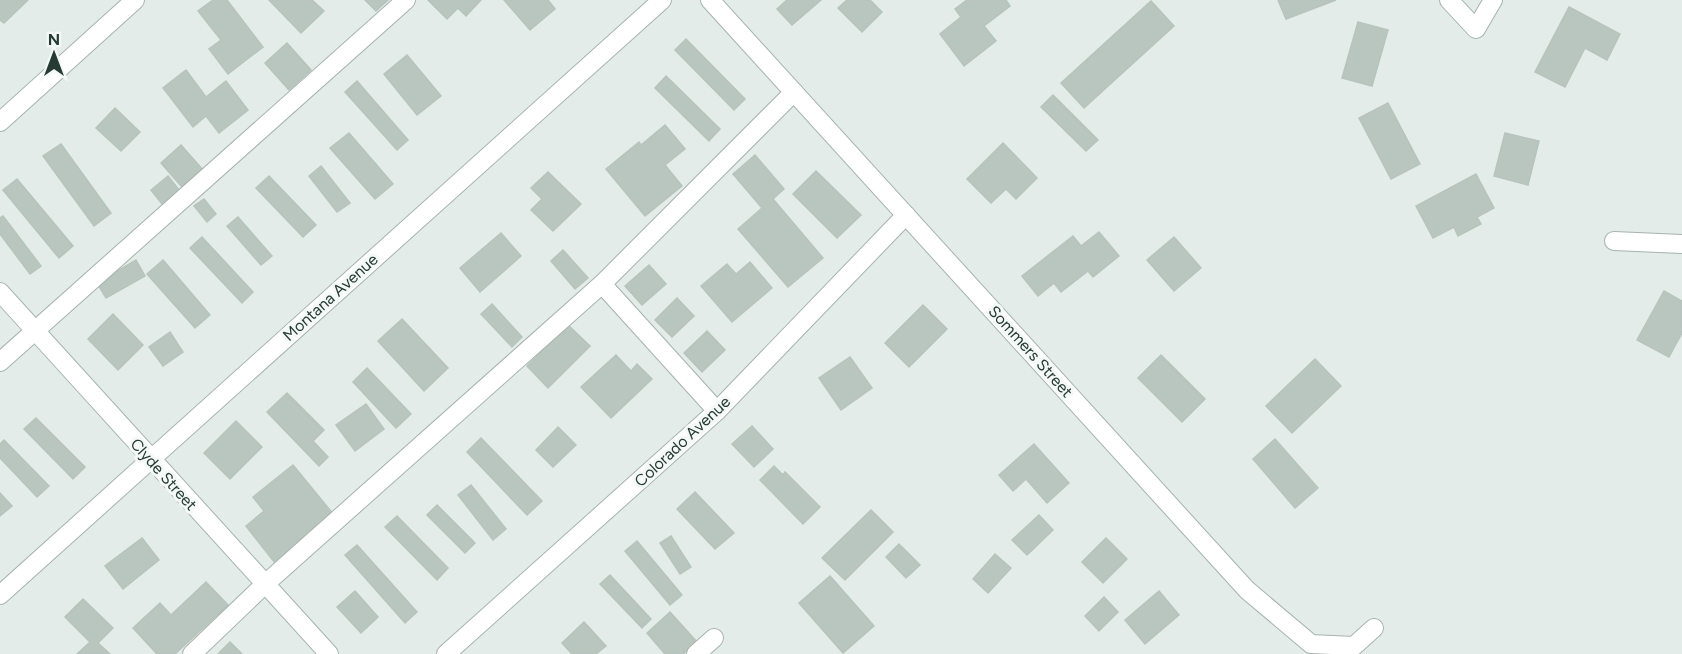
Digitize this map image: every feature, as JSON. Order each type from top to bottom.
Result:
[{"type":"street","points":[[0,122],[135,0]]},
{"type":"street","points":[[0,362],[406,0]]},
{"type":"street","name":"Montana Avenue","points":[[0,595],[662,0]]},
{"type":"street","name":"Sommers Street","points":[[710,0],[1247,590],[1311,644],[1354,646],[1374,628]]},
{"type":"street","points":[[1449,0],[1476,29],[1493,0]]},
{"type":"street","points":[[192,654],[264,585],[602,284],[794,92]]},
{"type":"street","name":"Colorado Avenue","points":[[446,654],[717,411],[906,215]]},
{"type":"street","points":[[1614,241],[1682,244]]},
{"type":"street","points":[[602,284],[717,411]]},
{"type":"street","name":"Clyde Street","points":[[0,292],[329,654]]},
{"type":"street","points":[[696,654],[714,638]]},
{"type":"building","points":[[0,0],[28,0],[4,23],[0,20]]},
{"type":"building","points":[[213,0],[227,0],[263,47],[228,74],[209,49],[221,40],[198,11]]},
{"type":"building","points":[[269,0],[312,0],[324,11],[301,33]]},
{"type":"building","points":[[365,0],[388,0],[376,11]]},
{"type":"building","points":[[428,0],[481,0],[466,16],[458,8],[447,19]]},
{"type":"building","points":[[504,0],[548,0],[555,9],[530,30]]},
{"type":"building","points":[[787,0],[821,0],[792,25],[777,9]]},
{"type":"building","points":[[847,0],[870,0],[882,12],[862,32],[838,8]]},
{"type":"building","points":[[967,0],[1006,0],[1010,6],[984,26],[996,41],[964,66],[940,34],[961,17],[955,9]]},
{"type":"building","points":[[1278,0],[1336,0],[1286,19]]},
{"type":"building","points":[[1151,1],[1174,26],[1084,108],[1061,83]]},
{"type":"building","points":[[1569,7],[1620,34],[1607,60],[1585,48],[1565,87],[1535,72]]},
{"type":"building","points":[[1358,22],[1388,30],[1372,86],[1342,78]]},
{"type":"building","points":[[686,39],[745,99],[734,110],[675,50]]},
{"type":"building","points":[[287,43],[311,70],[289,90],[265,63]]},
{"type":"building","points":[[407,55],[441,96],[417,115],[384,74]]},
{"type":"building","points":[[186,70],[206,97],[226,81],[248,110],[219,133],[206,116],[193,127],[163,88]]},
{"type":"building","points":[[666,76],[720,129],[709,141],[655,88]]},
{"type":"building","points":[[357,81],[408,140],[397,150],[345,92]]},
{"type":"building","points":[[1053,95],[1098,140],[1086,151],[1041,107]]},
{"type":"building","points":[[1388,103],[1420,164],[1391,179],[1359,118]]},
{"type":"building","points":[[115,108],[140,132],[121,151],[96,128]]},
{"type":"building","points":[[665,125],[685,149],[665,165],[682,186],[645,216],[606,169],[639,142],[641,145]]},
{"type":"building","points":[[349,133],[393,184],[375,199],[330,148]]},
{"type":"building","points":[[1505,133],[1539,141],[1528,185],[1494,176]]},
{"type":"building","points":[[1003,143],[1037,178],[1016,199],[1006,189],[991,203],[967,179]]},
{"type":"building","points":[[61,144],[111,213],[94,226],[43,156]]},
{"type":"building","points":[[181,145],[203,170],[182,187],[161,163]]},
{"type":"building","points":[[755,155],[784,189],[773,199],[823,258],[788,287],[738,229],[762,208],[733,174]]},
{"type":"building","points":[[321,166],[350,203],[337,212],[309,176]]},
{"type":"building","points":[[816,171],[861,215],[837,238],[793,194]]},
{"type":"building","points":[[548,172],[581,204],[553,231],[531,210],[542,199],[531,188]]},
{"type":"building","points":[[1476,174],[1494,208],[1477,217],[1481,224],[1458,236],[1454,227],[1433,238],[1416,206]]},
{"type":"building","points":[[168,176],[179,190],[162,204],[151,190]]},
{"type":"building","points":[[269,176],[316,225],[303,237],[256,188]]},
{"type":"building","points":[[17,179],[73,246],[59,258],[3,190]]},
{"type":"building","points":[[204,199],[216,214],[207,222],[194,206]]},
{"type":"building","points":[[3,216],[41,266],[30,274],[0,234],[0,218]]},
{"type":"building","points":[[238,217],[272,256],[261,265],[227,226]]},
{"type":"building","points":[[1099,232],[1119,256],[1093,277],[1088,271],[1061,292],[1054,283],[1038,296],[1022,276],[1073,236],[1081,246]]},
{"type":"building","points":[[501,233],[521,256],[480,292],[460,268]]},
{"type":"building","points":[[202,237],[253,292],[242,303],[190,248]]},
{"type":"building","points":[[1174,237],[1201,268],[1174,291],[1147,260]]},
{"type":"building","points":[[563,250],[588,278],[575,289],[551,261]]},
{"type":"building","points":[[136,260],[145,276],[106,298],[97,283]]},
{"type":"building","points":[[163,260],[210,315],[195,328],[147,274]]},
{"type":"building","points":[[750,262],[772,288],[732,322],[701,286],[727,264],[736,274]]},
{"type":"building","points":[[649,265],[666,284],[642,305],[625,286]]},
{"type":"building","points":[[1664,291],[1682,301],[1682,333],[1669,357],[1637,340]]},
{"type":"building","points":[[677,298],[694,316],[672,337],[655,320]]},
{"type":"building","points":[[492,304],[522,337],[512,347],[481,314]]},
{"type":"building","points":[[923,305],[947,329],[909,367],[885,343]]},
{"type":"building","points":[[113,314],[143,345],[118,370],[88,339]]},
{"type":"building","points":[[402,319],[448,368],[424,391],[378,341]]},
{"type":"building","points":[[568,325],[590,346],[548,388],[527,366]]},
{"type":"building","points":[[707,331],[725,350],[702,372],[684,353]]},
{"type":"building","points":[[170,332],[183,352],[163,366],[149,347]]},
{"type":"building","points":[[616,355],[631,371],[637,364],[652,379],[611,418],[581,387]]},
{"type":"building","points":[[1161,355],[1205,399],[1182,422],[1138,378]]},
{"type":"building","points":[[850,357],[872,388],[841,410],[819,378]]},
{"type":"building","points":[[1315,359],[1341,386],[1292,433],[1266,406]]},
{"type":"building","points":[[367,368],[411,414],[396,428],[353,382]]},
{"type":"building","points":[[287,393],[324,430],[313,441],[328,457],[319,466],[267,412]]},
{"type":"building","points":[[366,404],[384,429],[355,451],[336,425]]},
{"type":"building","points":[[36,418],[85,467],[73,479],[24,429]]},
{"type":"building","points":[[236,421],[262,447],[230,479],[204,453]]},
{"type":"building","points":[[752,426],[773,449],[754,467],[732,444]]},
{"type":"building","points":[[558,427],[576,445],[553,467],[536,450]]},
{"type":"building","points":[[481,438],[542,501],[527,515],[467,452]]},
{"type":"building","points":[[1275,439],[1318,488],[1295,508],[1253,459]]},
{"type":"building","points":[[4,440],[49,486],[37,497],[0,458],[0,444]]},
{"type":"building","points":[[1034,444],[1069,483],[1047,503],[1026,479],[1013,491],[999,475]]},
{"type":"building","points":[[293,465],[334,515],[275,563],[246,526],[264,511],[253,497]]},
{"type":"building","points":[[774,466],[783,475],[785,472],[820,507],[803,524],[760,480]]},
{"type":"building","points":[[471,485],[506,529],[493,540],[458,495]]},
{"type":"building","points":[[695,492],[734,533],[715,549],[677,509]]},
{"type":"building","points":[[0,493],[12,506],[0,516]]},
{"type":"building","points":[[437,505],[475,543],[465,553],[427,515]]},
{"type":"building","points":[[871,510],[893,532],[845,580],[822,558]]},
{"type":"building","points":[[1039,515],[1053,530],[1027,555],[1012,540]]},
{"type":"building","points":[[397,516],[448,568],[437,580],[385,527]]},
{"type":"building","points":[[671,536],[691,567],[680,574],[660,543]]},
{"type":"building","points":[[142,538],[159,560],[123,589],[105,566]]},
{"type":"building","points":[[1106,538],[1127,559],[1103,583],[1082,562]]},
{"type":"building","points":[[637,541],[682,595],[670,605],[625,551]]},
{"type":"building","points":[[899,544],[920,565],[906,578],[886,557]]},
{"type":"building","points":[[357,545],[417,612],[405,623],[345,555]]},
{"type":"building","points":[[995,554],[1011,568],[988,593],[973,579]]},
{"type":"building","points":[[610,575],[651,619],[642,628],[600,584]]},
{"type":"building","points":[[830,576],[874,626],[843,653],[799,603]]},
{"type":"building","points":[[206,582],[228,605],[175,654],[157,654],[133,628],[160,603],[171,615]]},
{"type":"building","points":[[355,591],[378,617],[361,633],[337,607]]},
{"type":"building","points":[[1159,591],[1179,615],[1145,644],[1125,620]]},
{"type":"building","points":[[1104,597],[1118,612],[1099,631],[1085,616]]},
{"type":"building","points":[[83,599],[113,628],[98,643],[110,654],[77,654],[90,642],[65,617]]},
{"type":"building","points":[[670,612],[697,642],[683,654],[665,654],[647,633]]},
{"type":"building","points":[[584,622],[606,646],[596,654],[572,654],[562,643]]},
{"type":"building","points":[[230,642],[242,654],[218,654]]}]
